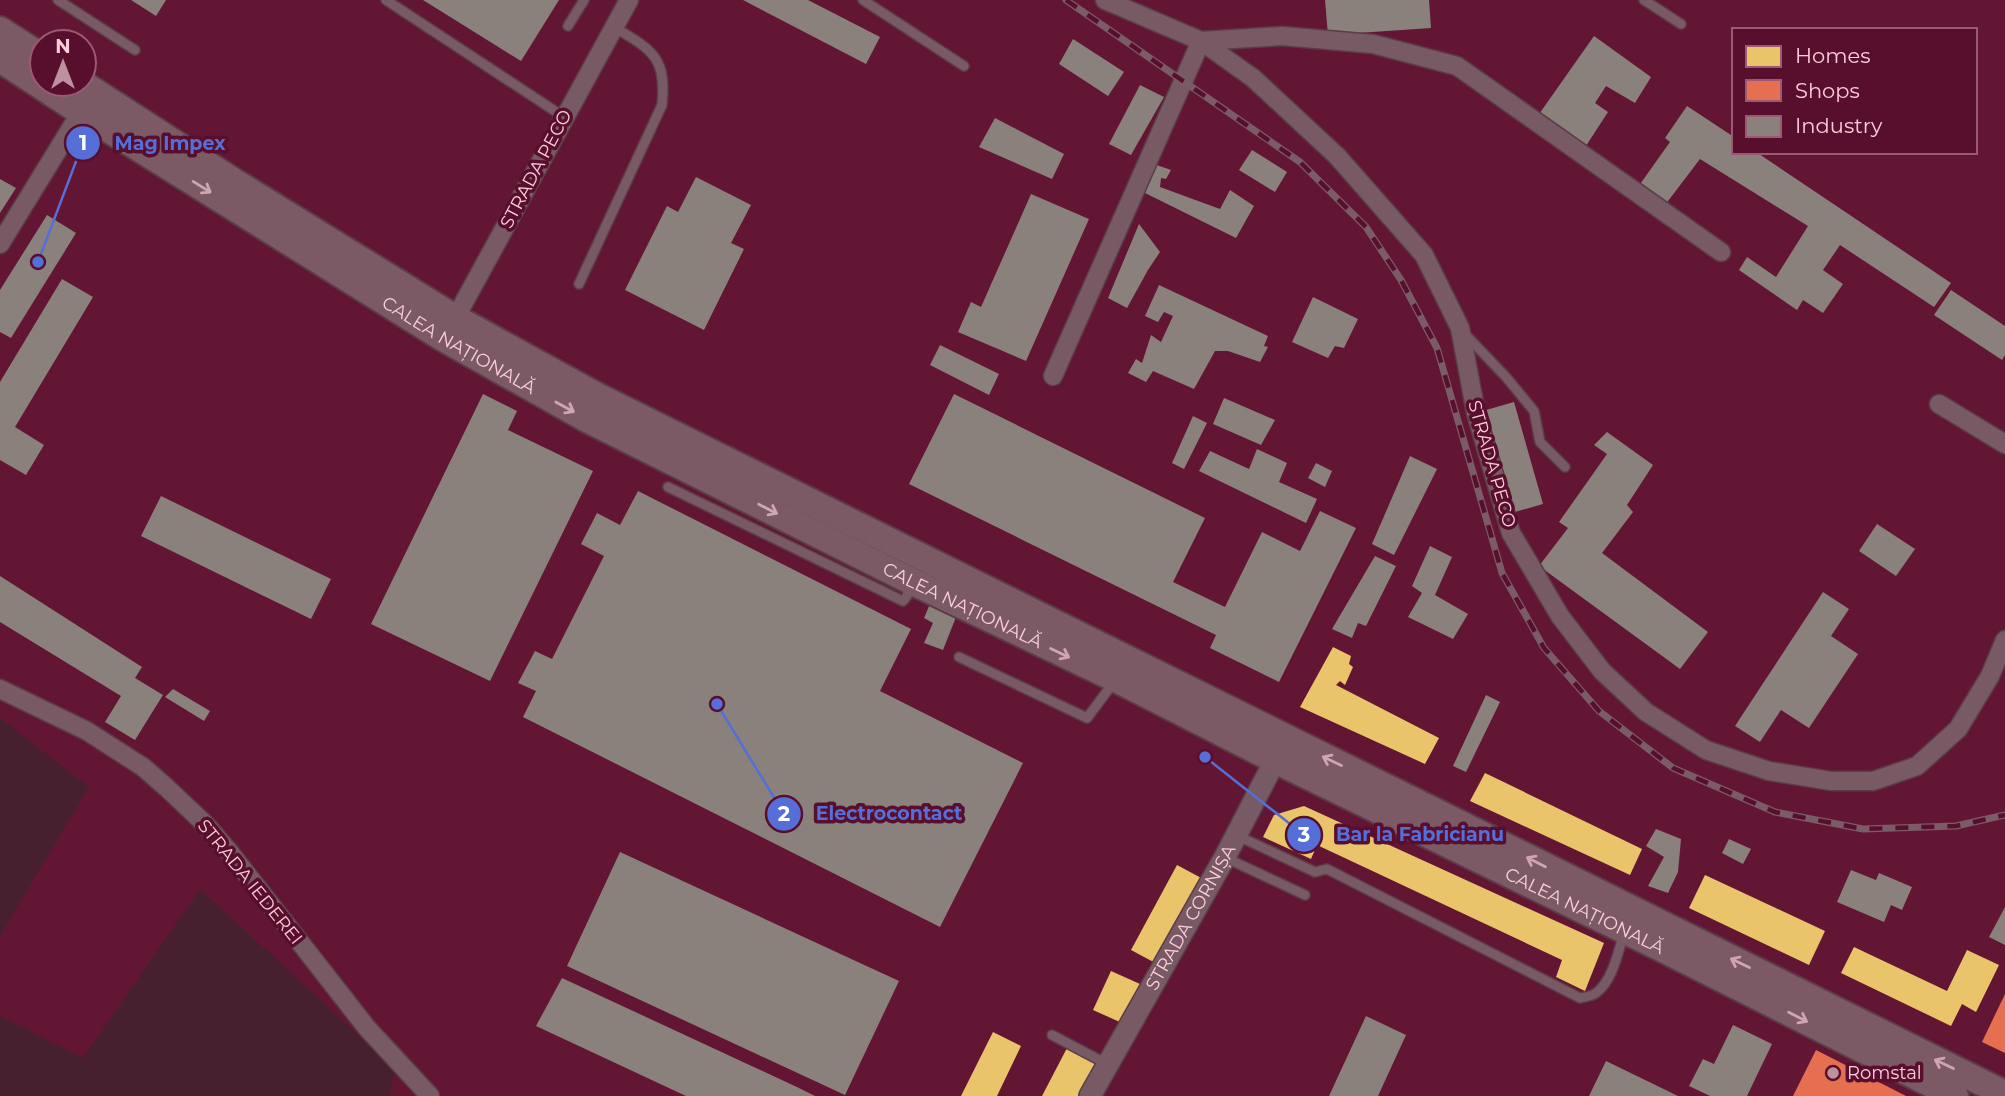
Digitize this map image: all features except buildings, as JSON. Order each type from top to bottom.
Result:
[{"type":"main road","points":[[0,30],[28,48]]},
{"type":"main road","name":"CALEA NAȚIONALĂ","points":[[0,59],[81,112],[449,328],[609,402],[1625,930],[1955,1096]]},
{"type":"main road","name":"CALEA NAȚIONALĂ","points":[[98,94],[233,181],[584,418],[911,581],[1116,679],[1281,749],[2005,1094]]},
{"type":"street","name":"STRADA PECO","points":[[1105,0],[1201,41],[1253,78],[1338,156],[1424,255],[1460,328],[1476,413],[1511,533],[1560,616],[1602,671],[1646,712],[1706,750],[1769,771],[1831,781],[1873,781],[1917,766],[1958,729],[1990,676],[2005,640]]},
{"type":"street","name":"STRADA PECO","points":[[449,328],[620,10]]},
{"type":"street","name":"STRADA PECO","points":[[1201,41],[1282,36],[1373,44],[1457,66],[1721,252]]},
{"type":"street","points":[[1053,376],[1201,41]]},
{"type":"street","points":[[0,244],[81,112]]},
{"type":"street","points":[[1939,404],[2005,444]]},
{"type":"street","name":"STRADA IEDEREI","points":[[0,689],[76,725],[120,751],[177,797],[231,854],[367,1028],[430,1096]]},
{"type":"street","name":"STRADA CORNIȘA","points":[[1090,1096],[1225,857],[1281,749]]},
{"type":"lane","points":[[58,0],[135,50]]},
{"type":"lane","points":[[386,0],[564,117]]},
{"type":"lane","points":[[568,26],[584,0]]},
{"type":"lane","points":[[863,0],[964,66]]},
{"type":"lane","points":[[1644,0],[1681,24]]},
{"type":"lane","points":[[579,284],[662,105],[662,69],[620,10]]},
{"type":"lane","points":[[1460,328],[1534,411],[1540,442],[1565,467]]},
{"type":"lane","points":[[668,487],[903,601],[908,596],[911,581]]},
{"type":"lane","points":[[959,657],[1087,718],[1116,679]]},
{"type":"lane","points":[[1236,835],[1315,872],[1327,869],[1580,998],[1595,994],[1603,985],[1610,974],[1625,930]]},
{"type":"lane","points":[[1225,857],[1305,895]]},
{"type":"lane","points":[[1052,1035],[1107,1064]]},
{"type":"shaded area","points":[[0,0],[2005,0],[2005,1096],[390,1096],[395,1069],[200,889],[83,1058],[0,1016],[0,936],[89,787],[0,718]]},
{"type":"railway","points":[[1066,0],[1300,162],[1366,227],[1401,280],[1437,348],[1502,573],[1544,648],[1599,711],[1673,768],[1775,812],[1863,829],[1956,826],[2005,815]]},
{"type":"place","name":"Mag Impex","points":[[38,262]]},
{"type":"place","name":"Electrocontact","points":[[717,704]]},
{"type":"place","name":"Bar la Fabricianu","points":[[1205,757]]},
{"type":"place","name":"Romstal","points":[[1833,1073]]}]
